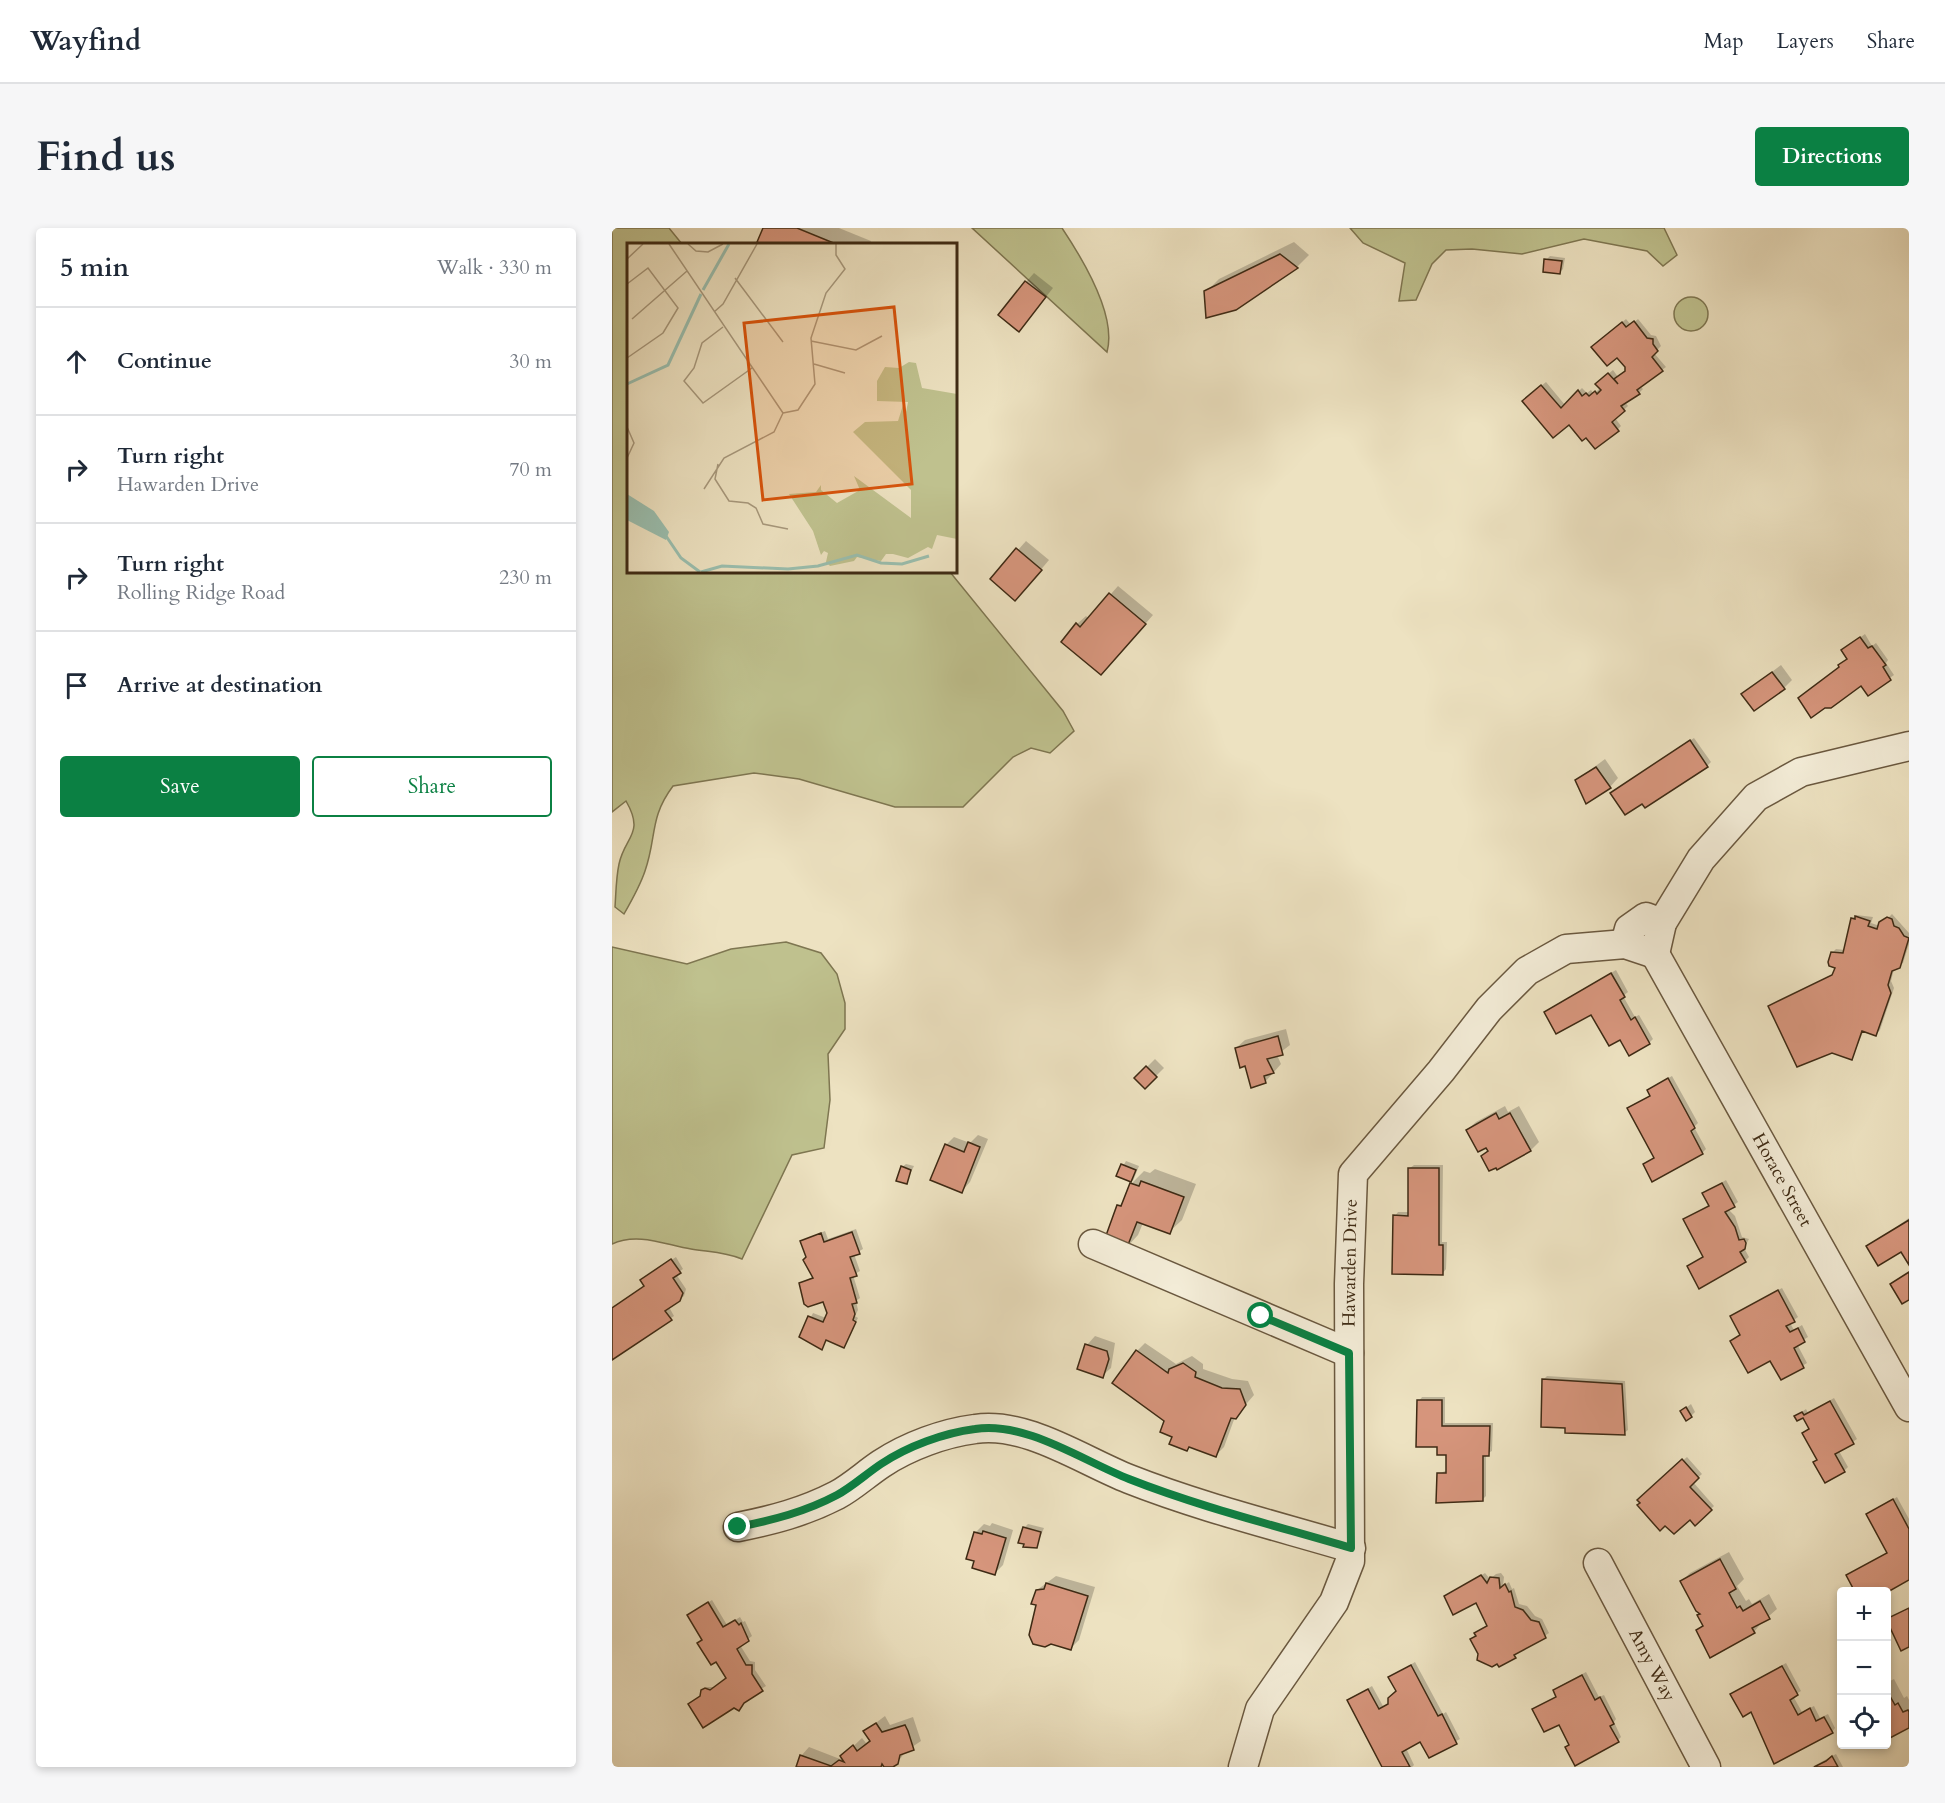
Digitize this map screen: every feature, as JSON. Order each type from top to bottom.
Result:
[{"type":"street","points":[[1655,954],[1662,923],[1701,859],[1756,797],[1801,772],[1909,746]]},
{"type":"street","points":[[1625,944],[1629,929],[1646,917],[1662,923]]},
{"type":"street","name":"Hawarden Drive","points":[[1243,1767],[1260,1708],[1334,1602],[1346,1577],[1351,1548],[1349,1353],[1350,1214],[1353,1174],[1441,1071],[1489,1009],[1527,971],[1566,949],[1625,944],[1655,954]]},
{"type":"street","name":"Horace Street","points":[[1655,954],[1898,1360],[1909,1407]]},
{"type":"street","points":[[1093,1244],[1349,1353]]},
{"type":"street","points":[[738,1527],[784,1518],[839,1494],[894,1457],[932,1439],[976,1428],[1013,1431],[1065,1449],[1128,1479],[1351,1548]]},
{"type":"street","name":"Amy Way","points":[[1598,1563],[1706,1767]]},
{"type":"green space","points":[[612,228],[669,228],[681,243],[627,243],[627,573],[951,573],[1063,711],[1074,731],[1050,753],[1031,748],[1013,757],[963,807],[895,807],[799,779],[754,773],[673,786],[660,808],[643,877],[624,914],[615,907],[617,880],[619,864],[632,834],[634,821],[626,801],[612,812]]},
{"type":"green space","points":[[972,228],[1062,228],[1096,288],[1107,322],[1109,338],[1107,352]]},
{"type":"green space","points":[[1350,228],[1664,228],[1677,255],[1663,266],[1647,251],[1584,239],[1522,254],[1472,249],[1446,250],[1432,264],[1416,300],[1399,301],[1405,263],[1363,243]]},
{"type":"green space","points":[[1691,297],[1703,302],[1708,314],[1703,326],[1691,331],[1679,326],[1674,314],[1679,302]]},
{"type":"green space","points":[[786,942],[821,953],[837,974],[845,1003],[845,1029],[828,1054],[830,1100],[824,1148],[792,1155],[742,1259],[652,1240],[632,1239],[612,1244],[612,947],[687,964],[731,949]]},
{"type":"building","points":[[763,228],[797,228],[834,243],[760,243],[757,242]]},
{"type":"building","points":[[1280,254],[1298,268],[1236,310],[1206,318],[1204,291]]},
{"type":"building","points":[[1544,259],[1562,261],[1560,274],[1543,272]]},
{"type":"building","points":[[1025,281],[1046,297],[1019,332],[998,315]]},
{"type":"building","points":[[1634,321],[1647,338],[1653,339],[1653,344],[1658,351],[1652,357],[1663,371],[1637,390],[1640,394],[1621,406],[1625,411],[1612,422],[1619,431],[1595,449],[1586,438],[1582,441],[1569,425],[1553,438],[1522,401],[1541,385],[1561,408],[1578,390],[1582,396],[1586,393],[1589,396],[1595,391],[1597,394],[1601,390],[1595,384],[1608,373],[1618,384],[1614,379],[1625,371],[1625,367],[1617,358],[1607,366],[1591,347],[1622,322],[1626,327]]},
{"type":"building","points":[[1016,548],[1042,570],[1015,601],[990,579]]},
{"type":"building","points":[[1109,593],[1146,624],[1101,675],[1061,642],[1076,623],[1080,627]]},
{"type":"building","points":[[1860,637],[1868,648],[1872,646],[1886,665],[1883,667],[1891,680],[1868,696],[1861,686],[1831,708],[1825,708],[1811,718],[1798,698],[1839,667],[1838,665],[1847,659],[1841,650]]},
{"type":"building","points":[[1772,672],[1785,689],[1754,711],[1741,694]]},
{"type":"building","points":[[1690,740],[1708,767],[1645,808],[1642,804],[1625,815],[1610,793]]},
{"type":"building","points":[[1596,767],[1611,788],[1586,804],[1575,780]]},
{"type":"building","points":[[1855,916],[1870,921],[1868,926],[1877,929],[1879,922],[1887,917],[1892,919],[1894,926],[1909,938],[1900,968],[1892,971],[1888,985],[1891,993],[1876,1036],[1862,1031],[1852,1060],[1832,1053],[1797,1067],[1768,1006],[1832,975],[1835,968],[1829,966],[1828,962],[1831,952],[1843,953],[1851,918],[1855,919]]},
{"type":"building","points":[[1611,973],[1625,997],[1620,1000],[1631,1020],[1635,1017],[1650,1044],[1629,1056],[1620,1040],[1609,1046],[1591,1015],[1556,1034],[1544,1012]]},
{"type":"building","points":[[1278,1036],[1283,1055],[1267,1059],[1274,1073],[1264,1076],[1266,1083],[1251,1088],[1245,1066],[1240,1068],[1235,1048]]},
{"type":"building","points":[[1146,1066],[1157,1077],[1145,1089],[1134,1078]]},
{"type":"building","points":[[1668,1078],[1695,1128],[1691,1131],[1703,1154],[1652,1182],[1643,1164],[1654,1158],[1627,1108],[1650,1096],[1647,1090]]},
{"type":"building","points":[[1496,1113],[1499,1119],[1510,1113],[1531,1151],[1497,1170],[1496,1168],[1489,1171],[1481,1156],[1488,1151],[1486,1148],[1478,1152],[1466,1130]]},
{"type":"building","points":[[968,1142],[980,1147],[962,1193],[930,1180],[945,1144],[964,1152]]},
{"type":"building","points":[[1121,1164],[1136,1170],[1131,1182],[1116,1176]]},
{"type":"building","points":[[901,1166],[911,1170],[907,1184],[896,1181]]},
{"type":"building","points":[[1408,1168],[1439,1168],[1439,1245],[1443,1245],[1443,1275],[1392,1274],[1393,1215],[1408,1216]]},
{"type":"building","points":[[1141,1181],[1184,1197],[1170,1234],[1137,1222],[1126,1250],[1104,1241],[1117,1205],[1121,1206],[1130,1183],[1139,1186]]},
{"type":"building","points":[[1722,1183],[1735,1207],[1725,1212],[1735,1227],[1739,1240],[1744,1239],[1746,1243],[1745,1249],[1740,1252],[1746,1262],[1699,1289],[1687,1266],[1703,1257],[1683,1219],[1709,1206],[1702,1193]]},
{"type":"building","points":[[1909,1220],[1909,1265],[1901,1252],[1878,1266],[1866,1246]]},
{"type":"building","points":[[852,1232],[860,1254],[850,1257],[857,1276],[850,1278],[857,1303],[852,1304],[855,1314],[853,1320],[856,1322],[844,1348],[826,1340],[822,1350],[799,1337],[808,1316],[823,1322],[827,1313],[823,1302],[808,1307],[804,1304],[799,1283],[813,1278],[803,1260],[806,1257],[800,1241],[821,1233],[824,1242]]},
{"type":"building","points":[[671,1259],[681,1273],[673,1278],[683,1293],[680,1301],[665,1311],[672,1320],[612,1360],[612,1308],[644,1286],[640,1280]]},
{"type":"building","points":[[1909,1272],[1909,1300],[1902,1304],[1890,1284]]},
{"type":"building","points":[[1778,1290],[1795,1322],[1786,1326],[1790,1332],[1798,1328],[1805,1342],[1794,1348],[1804,1368],[1781,1380],[1770,1361],[1748,1373],[1730,1341],[1740,1335],[1730,1316]]},
{"type":"building","points":[[1085,1344],[1107,1351],[1109,1359],[1103,1378],[1077,1369]]},
{"type":"building","points":[[1136,1350],[1168,1373],[1169,1369],[1183,1363],[1196,1372],[1195,1377],[1222,1388],[1240,1389],[1246,1405],[1236,1419],[1231,1418],[1216,1457],[1189,1447],[1187,1451],[1169,1444],[1172,1437],[1160,1432],[1164,1421],[1112,1383]]},
{"type":"building","points":[[1542,1379],[1622,1384],[1625,1435],[1565,1433],[1565,1428],[1541,1427]]},
{"type":"building","points":[[1417,1400],[1442,1400],[1442,1426],[1490,1426],[1489,1456],[1483,1456],[1483,1501],[1436,1503],[1437,1473],[1446,1473],[1446,1455],[1437,1455],[1437,1447],[1416,1447]]},
{"type":"building","points":[[1830,1401],[1854,1444],[1835,1454],[1845,1472],[1825,1483],[1813,1462],[1817,1460],[1802,1433],[1809,1429],[1803,1418],[1797,1421],[1794,1416],[1802,1412],[1804,1415]]},
{"type":"building","points":[[1686,1407],[1692,1417],[1686,1421],[1680,1411]]},
{"type":"building","points":[[1682,1459],[1699,1478],[1690,1487],[1712,1510],[1695,1526],[1690,1520],[1674,1534],[1665,1526],[1660,1531],[1637,1505],[1640,1503],[1637,1500]]},
{"type":"building","points":[[1893,1499],[1909,1529],[1909,1580],[1891,1590],[1891,1587],[1852,1587],[1846,1575],[1887,1553],[1866,1514]]},
{"type":"building","points":[[1023,1527],[1041,1532],[1037,1548],[1023,1547],[1024,1544],[1018,1543]]},
{"type":"building","points":[[983,1531],[1006,1538],[995,1575],[972,1568],[974,1561],[966,1559],[974,1532],[982,1534]]},
{"type":"building","points":[[1720,1559],[1736,1589],[1729,1593],[1737,1608],[1740,1606],[1743,1611],[1760,1601],[1770,1619],[1752,1628],[1755,1633],[1710,1658],[1696,1630],[1703,1626],[1697,1615],[1700,1614],[1696,1611],[1680,1581]]},
{"type":"building","points":[[1481,1575],[1487,1583],[1490,1577],[1499,1578],[1500,1588],[1505,1584],[1509,1592],[1511,1591],[1515,1607],[1523,1610],[1531,1620],[1539,1622],[1546,1638],[1514,1655],[1516,1658],[1499,1667],[1497,1664],[1492,1667],[1477,1660],[1478,1654],[1470,1639],[1476,1636],[1474,1633],[1487,1626],[1476,1603],[1453,1615],[1444,1596]]},
{"type":"building","points":[[1046,1583],[1088,1596],[1071,1650],[1051,1644],[1045,1647],[1033,1644],[1029,1635],[1036,1605],[1031,1604],[1036,1590],[1044,1589]]},
{"type":"building","points":[[708,1602],[723,1627],[735,1620],[739,1625],[741,1623],[749,1641],[737,1649],[746,1665],[752,1665],[752,1674],[763,1691],[744,1703],[739,1711],[734,1708],[703,1728],[688,1704],[700,1696],[701,1690],[705,1688],[710,1690],[726,1678],[716,1662],[711,1665],[697,1643],[702,1640],[687,1615]]},
{"type":"building","points":[[1909,1608],[1909,1647],[1901,1651],[1891,1630],[1891,1617]]},
{"type":"building","points":[[1411,1665],[1438,1716],[1442,1714],[1457,1744],[1429,1758],[1420,1742],[1402,1752],[1410,1767],[1382,1767],[1347,1700],[1368,1689],[1379,1709],[1388,1704],[1388,1698],[1396,1691],[1388,1677]]},
{"type":"building","points":[[1782,1666],[1798,1695],[1790,1700],[1798,1715],[1810,1708],[1816,1721],[1824,1717],[1833,1733],[1774,1764],[1751,1712],[1743,1717],[1730,1694]]},
{"type":"building","points":[[1582,1675],[1595,1700],[1600,1697],[1614,1724],[1610,1726],[1619,1742],[1575,1766],[1565,1747],[1569,1745],[1559,1725],[1544,1732],[1532,1709],[1556,1697],[1553,1690]]},
{"type":"building","points":[[1891,1698],[1895,1705],[1898,1703],[1903,1712],[1908,1710],[1909,1728],[1891,1737]]},
{"type":"building","points":[[876,1723],[882,1732],[905,1725],[908,1731],[914,1750],[900,1755],[898,1764],[893,1767],[884,1767],[882,1764],[881,1767],[796,1767],[800,1755],[831,1766],[839,1760],[844,1762],[840,1756],[853,1745],[857,1751],[870,1741],[863,1731]]},
{"type":"building","points":[[1832,1756],[1838,1767],[1814,1767],[1826,1761]]},
{"type":"route","points":[[738,1527],[784,1518],[813,1506],[839,1494],[884,1462],[932,1439],[976,1428],[1013,1431],[1065,1449],[1128,1479],[1351,1548],[1349,1353],[1261,1316]]}]
